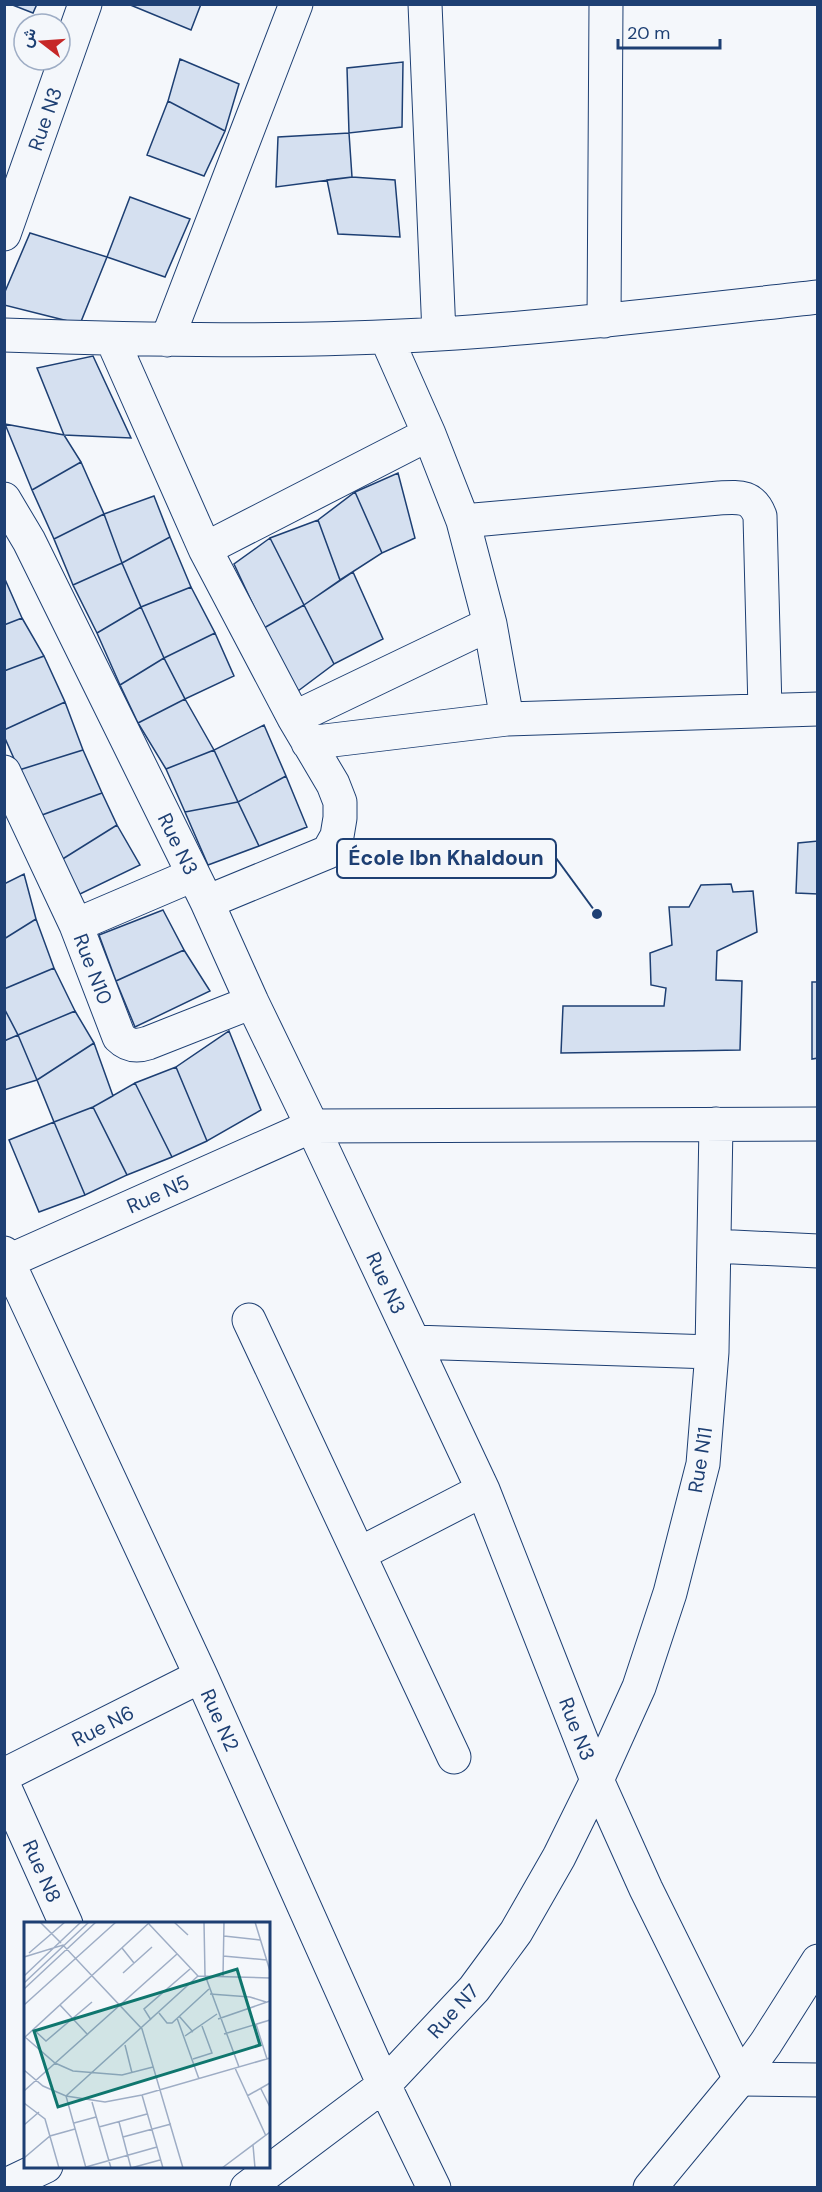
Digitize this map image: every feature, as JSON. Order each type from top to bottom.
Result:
[{"type":"street","name":"Rue N3","points":[[4,234],[17,157],[85,4]]},
{"type":"street","points":[[167,340],[296,4]]},
{"type":"street","points":[[425,4],[439,334]]},
{"type":"street","points":[[604,321],[606,4]]},
{"type":"street","points":[[4,335],[167,340],[386,337],[604,321],[818,297]]},
{"type":"street","points":[[386,337],[429,434],[462,521],[489,624],[507,719]]},
{"type":"street","points":[[76,926],[327,852],[337,836],[340,818],[340,802],[333,784],[301,730],[205,549],[112,339]]},
{"type":"street","points":[[205,549],[429,434]]},
{"type":"street","points":[[462,521],[719,498],[745,498],[754,503],[760,516],[765,710]]},
{"type":"street","name":"Rue N3","points":[[4,499],[17,548],[200,888],[483,1490],[597,1780],[646,1889],[740,2079]]},
{"type":"street","points":[[301,730],[489,624]]},
{"type":"street","points":[[301,730],[507,719],[818,709]]},
{"type":"street","name":"Rue N10","points":[[4,772],[76,926],[119,1037],[125,1043],[132,1046],[148,1043],[252,1002]]},
{"type":"street","name":"Rue N11","points":[[597,1780],[639,1687],[670,1593],[703,1464],[712,1352],[716,1124]]},
{"type":"street","points":[[312,1126],[818,1124]]},
{"type":"street","name":"Rue N5","points":[[6,1259],[312,1126]]},
{"type":"street","points":[[714,1245],[818,1251]]},
{"type":"street","name":"Rue N2","points":[[6,1259],[201,1676],[384,2085],[434,2187]]},
{"type":"street","points":[[249,1320],[454,1757]]},
{"type":"street","points":[[414,1342],[712,1352]]},
{"type":"street","points":[[359,1554],[483,1490]]},
{"type":"street","name":"Rue N6","points":[[4,1775],[201,1676]]},
{"type":"street","name":"Rue N7","points":[[247,2187],[384,2085],[474,1989],[516,1932],[559,1857],[597,1780]]},
{"type":"street","name":"Rue N8","points":[[4,1786],[66,1922]]},
{"type":"street","points":[[650,2187],[740,2079],[818,1962]]},
{"type":"street","points":[[740,2079],[818,2080]]},
{"type":"street","points":[[4,2186],[42,2168]]},
{"type":"building","points":[[10,4],[37,4],[33,12]]},
{"type":"building","points":[[128,4],[201,4],[191,30]]},
{"type":"building","points":[[180,59],[239,84],[225,131],[168,101]]},
{"type":"building","points":[[403,62],[402,127],[349,133],[347,68]]},
{"type":"building","points":[[168,101],[225,131],[204,176],[147,155]]},
{"type":"building","points":[[349,133],[352,177],[276,187],[278,137]]},
{"type":"building","points":[[352,177],[395,180],[400,237],[338,234],[327,180]]},
{"type":"building","points":[[130,197],[190,219],[165,277],[107,257]]},
{"type":"building","points":[[30,233],[107,257],[80,324],[4,305],[4,294]]},
{"type":"building","points":[[93,356],[131,438],[64,435],[37,368]]},
{"type":"building","points":[[5,424],[64,435],[81,462],[32,490]]},
{"type":"building","points":[[81,462],[104,514],[54,539],[32,490]]},
{"type":"building","points":[[398,473],[415,538],[382,553],[355,492]]},
{"type":"building","points":[[355,492],[382,553],[340,580],[318,520]]},
{"type":"building","points":[[154,496],[170,537],[122,563],[104,514]]},
{"type":"building","points":[[104,514],[122,563],[73,585],[54,539]]},
{"type":"building","points":[[318,520],[340,580],[304,605],[270,538]]},
{"type":"building","points":[[170,537],[191,587],[141,607],[122,563]]},
{"type":"building","points":[[270,538],[304,605],[264,628],[234,564]]},
{"type":"building","points":[[122,563],[141,607],[97,633],[73,585]]},
{"type":"building","points":[[353,572],[383,639],[334,664],[304,605]]},
{"type":"building","points":[[4,577],[22,618],[4,625]]},
{"type":"building","points":[[191,587],[215,633],[164,658],[141,607]]},
{"type":"building","points":[[304,605],[334,664],[298,691],[264,628]]},
{"type":"building","points":[[141,607],[164,658],[120,685],[97,633]]},
{"type":"building","points":[[22,618],[44,656],[4,671],[4,625]]},
{"type":"building","points":[[215,633],[234,676],[185,699],[164,658]]},
{"type":"building","points":[[44,656],[65,702],[4,730],[4,671]]},
{"type":"building","points":[[164,658],[185,699],[138,723],[120,685]]},
{"type":"building","points":[[185,699],[214,750],[166,769],[138,723]]},
{"type":"building","points":[[65,702],[83,750],[19,770],[4,736],[4,730]]},
{"type":"building","points":[[264,725],[286,776],[238,802],[214,750]]},
{"type":"building","points":[[83,750],[102,793],[42,815],[19,770]]},
{"type":"building","points":[[214,750],[238,802],[185,812],[166,769]]},
{"type":"building","points":[[286,776],[307,827],[259,846],[238,802]]},
{"type":"building","points":[[102,793],[117,825],[61,860],[42,815]]},
{"type":"building","points":[[238,802],[259,846],[208,865],[185,812]]},
{"type":"building","points":[[117,825],[140,865],[80,894],[61,860]]},
{"type":"building","points":[[818,841],[818,894],[796,893],[798,843]]},
{"type":"building","points":[[24,874],[36,919],[4,939],[4,884]]},
{"type":"building","points":[[731,884],[733,892],[753,891],[757,932],[717,951],[716,980],[742,981],[740,1050],[561,1053],[563,1006],[664,1006],[666,988],[651,985],[650,953],[672,945],[669,907],[689,907],[701,885]]},
{"type":"building","points":[[163,910],[184,950],[116,981],[99,935]]},
{"type":"building","points":[[36,919],[54,968],[4,989],[4,939]]},
{"type":"building","points":[[184,950],[210,991],[135,1027],[116,981]]},
{"type":"building","points":[[54,968],[75,1011],[18,1035],[4,1008],[4,989]]},
{"type":"building","points":[[812,982],[818,982],[818,1058],[812,1059]]},
{"type":"building","points":[[4,1008],[18,1035],[4,1041]]},
{"type":"building","points":[[75,1011],[94,1043],[37,1080],[18,1035]]},
{"type":"building","points":[[229,1031],[261,1110],[207,1141],[176,1067]]},
{"type":"building","points":[[18,1035],[37,1080],[4,1090],[4,1041]]},
{"type":"building","points":[[94,1043],[113,1096],[93,1107],[54,1122],[37,1080]]},
{"type":"building","points":[[176,1067],[207,1141],[172,1157],[135,1083]]},
{"type":"building","points":[[135,1083],[172,1157],[127,1175],[93,1107]]},
{"type":"building","points":[[93,1107],[127,1175],[85,1195],[54,1122]]},
{"type":"building","points":[[54,1122],[85,1195],[39,1212],[9,1140]]},
{"type":"place","name":"École Ibn Khaldoun","points":[[597,914]]}]
